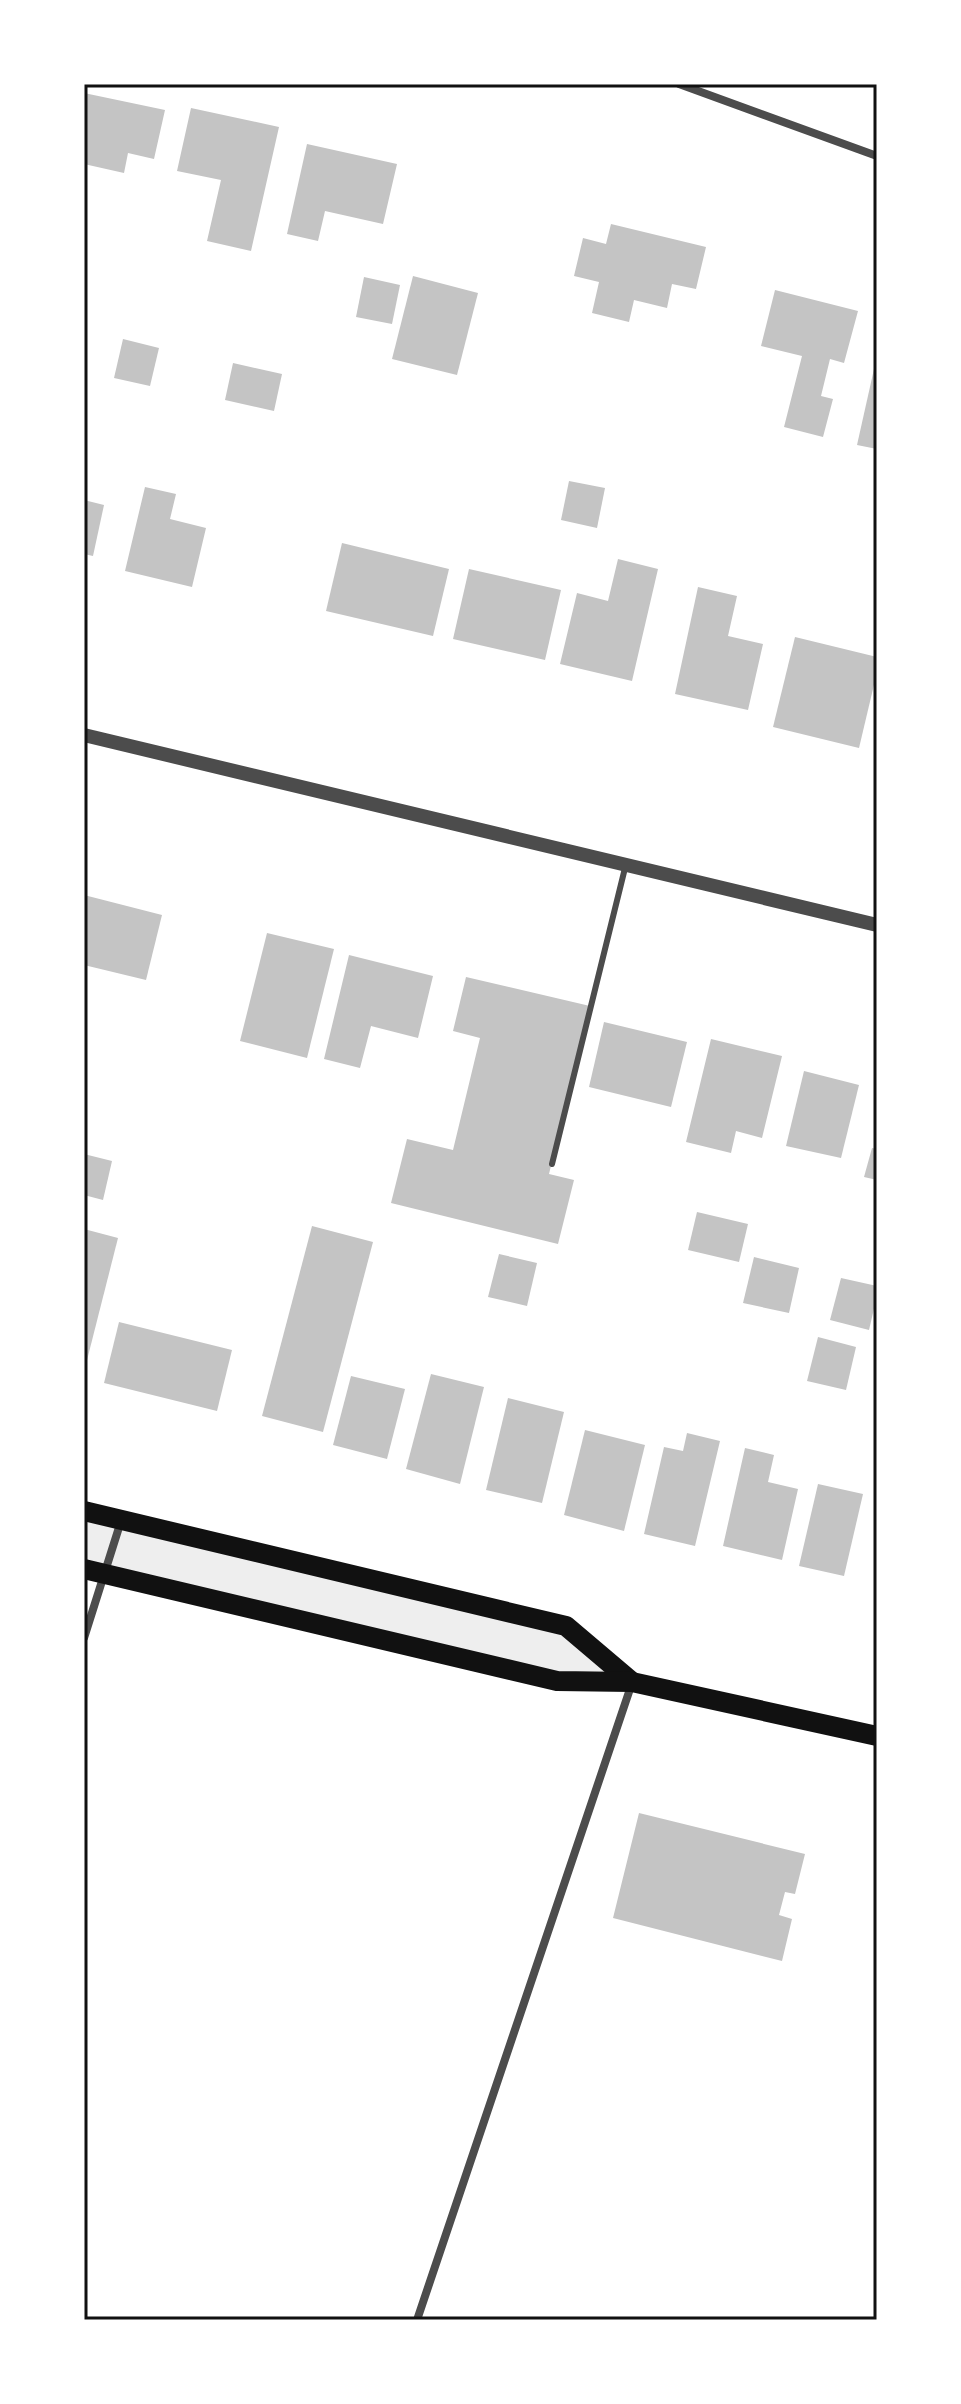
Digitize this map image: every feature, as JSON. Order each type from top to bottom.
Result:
[{"type":"main road","points":[[84,1511],[566,1626],[632,1682]]},
{"type":"main road","points":[[84,1569],[557,1681],[632,1682],[877,1736]]},
{"type":"street","points":[[679,84],[877,156]]},
{"type":"street","points":[[84,735],[877,925]]},
{"type":"street","points":[[84,1638],[122,1520]]},
{"type":"street","points":[[417,2320],[632,1682]]},
{"type":"lane","points":[[552,1164],[626,864]]},
{"type":"shaded area","points":[[84,1511],[566,1626],[632,1682],[557,1681],[84,1569]]},
{"type":"building","points":[[84,93],[165,110],[154,159],[128,153],[124,173],[84,164]]},
{"type":"building","points":[[191,108],[279,127],[251,251],[207,241],[221,180],[177,171]]},
{"type":"building","points":[[307,144],[397,164],[383,224],[325,211],[318,241],[287,234]]},
{"type":"building","points":[[611,224],[706,247],[696,289],[672,284],[667,308],[634,300],[629,322],[592,313],[599,282],[574,276],[583,238],[606,244]]},
{"type":"building","points":[[413,276],[478,293],[457,375],[392,359]]},
{"type":"building","points":[[364,277],[400,285],[392,324],[356,317]]},
{"type":"building","points":[[775,290],[858,311],[844,363],[830,359],[821,396],[833,399],[823,437],[784,427],[802,356],[761,346]]},
{"type":"building","points":[[123,339],[159,348],[150,386],[114,378]]},
{"type":"building","points":[[877,360],[877,449],[857,445]]},
{"type":"building","points":[[233,363],[282,374],[274,411],[225,400]]},
{"type":"building","points":[[569,481],[605,488],[597,528],[561,520]]},
{"type":"building","points":[[145,487],[176,494],[170,519],[206,528],[192,587],[125,571]]},
{"type":"building","points":[[84,500],[104,505],[93,556],[84,554]]},
{"type":"building","points":[[342,543],[449,569],[433,636],[326,611]]},
{"type":"building","points":[[618,559],[658,569],[632,681],[560,664],[577,593],[608,601]]},
{"type":"building","points":[[469,569],[561,590],[545,660],[453,639]]},
{"type":"building","points":[[698,587],[737,596],[728,636],[763,644],[748,710],[675,694]]},
{"type":"building","points":[[795,637],[877,657],[877,672],[859,748],[773,727]]},
{"type":"building","points":[[84,895],[162,915],[146,980],[84,965]]},
{"type":"building","points":[[267,933],[334,949],[307,1058],[240,1041]]},
{"type":"building","points":[[349,955],[433,976],[418,1038],[371,1026],[360,1068],[324,1059]]},
{"type":"building","points":[[466,977],[590,1006],[549,1174],[574,1180],[558,1244],[391,1203],[407,1139],[453,1150],[480,1038],[453,1031]]},
{"type":"building","points":[[604,1022],[687,1042],[671,1107],[589,1087]]},
{"type":"building","points":[[711,1039],[782,1056],[762,1138],[736,1131],[731,1153],[686,1142]]},
{"type":"building","points":[[804,1071],[859,1085],[841,1158],[786,1146]]},
{"type":"building","points":[[872,1148],[877,1149],[877,1180],[864,1177]]},
{"type":"building","points":[[84,1154],[112,1161],[103,1200],[84,1195]]},
{"type":"building","points":[[697,1212],[748,1224],[739,1262],[688,1250]]},
{"type":"building","points":[[312,1226],[373,1242],[323,1432],[262,1416]]},
{"type":"building","points":[[84,1229],[118,1238],[85,1368],[84,1368]]},
{"type":"building","points":[[499,1254],[537,1263],[527,1306],[488,1297]]},
{"type":"building","points":[[754,1257],[799,1268],[789,1313],[743,1303]]},
{"type":"building","points":[[841,1278],[877,1286],[869,1330],[830,1320]]},
{"type":"building","points":[[119,1322],[232,1350],[217,1411],[104,1383]]},
{"type":"building","points":[[818,1337],[856,1347],[846,1390],[807,1381]]},
{"type":"building","points":[[431,1374],[484,1387],[460,1484],[406,1469]]},
{"type":"building","points":[[351,1376],[405,1389],[387,1459],[333,1445]]},
{"type":"building","points":[[508,1398],[564,1412],[542,1503],[486,1490]]},
{"type":"building","points":[[585,1430],[645,1445],[624,1531],[564,1515]]},
{"type":"building","points":[[687,1433],[720,1441],[695,1546],[644,1534],[664,1447],[683,1451]]},
{"type":"building","points":[[745,1448],[774,1455],[768,1482],[798,1489],[782,1560],[723,1546]]},
{"type":"building","points":[[818,1484],[863,1494],[844,1576],[799,1566]]},
{"type":"building","points":[[639,1813],[805,1854],[795,1894],[785,1892],[779,1915],[792,1919],[782,1961],[613,1918]]}]
